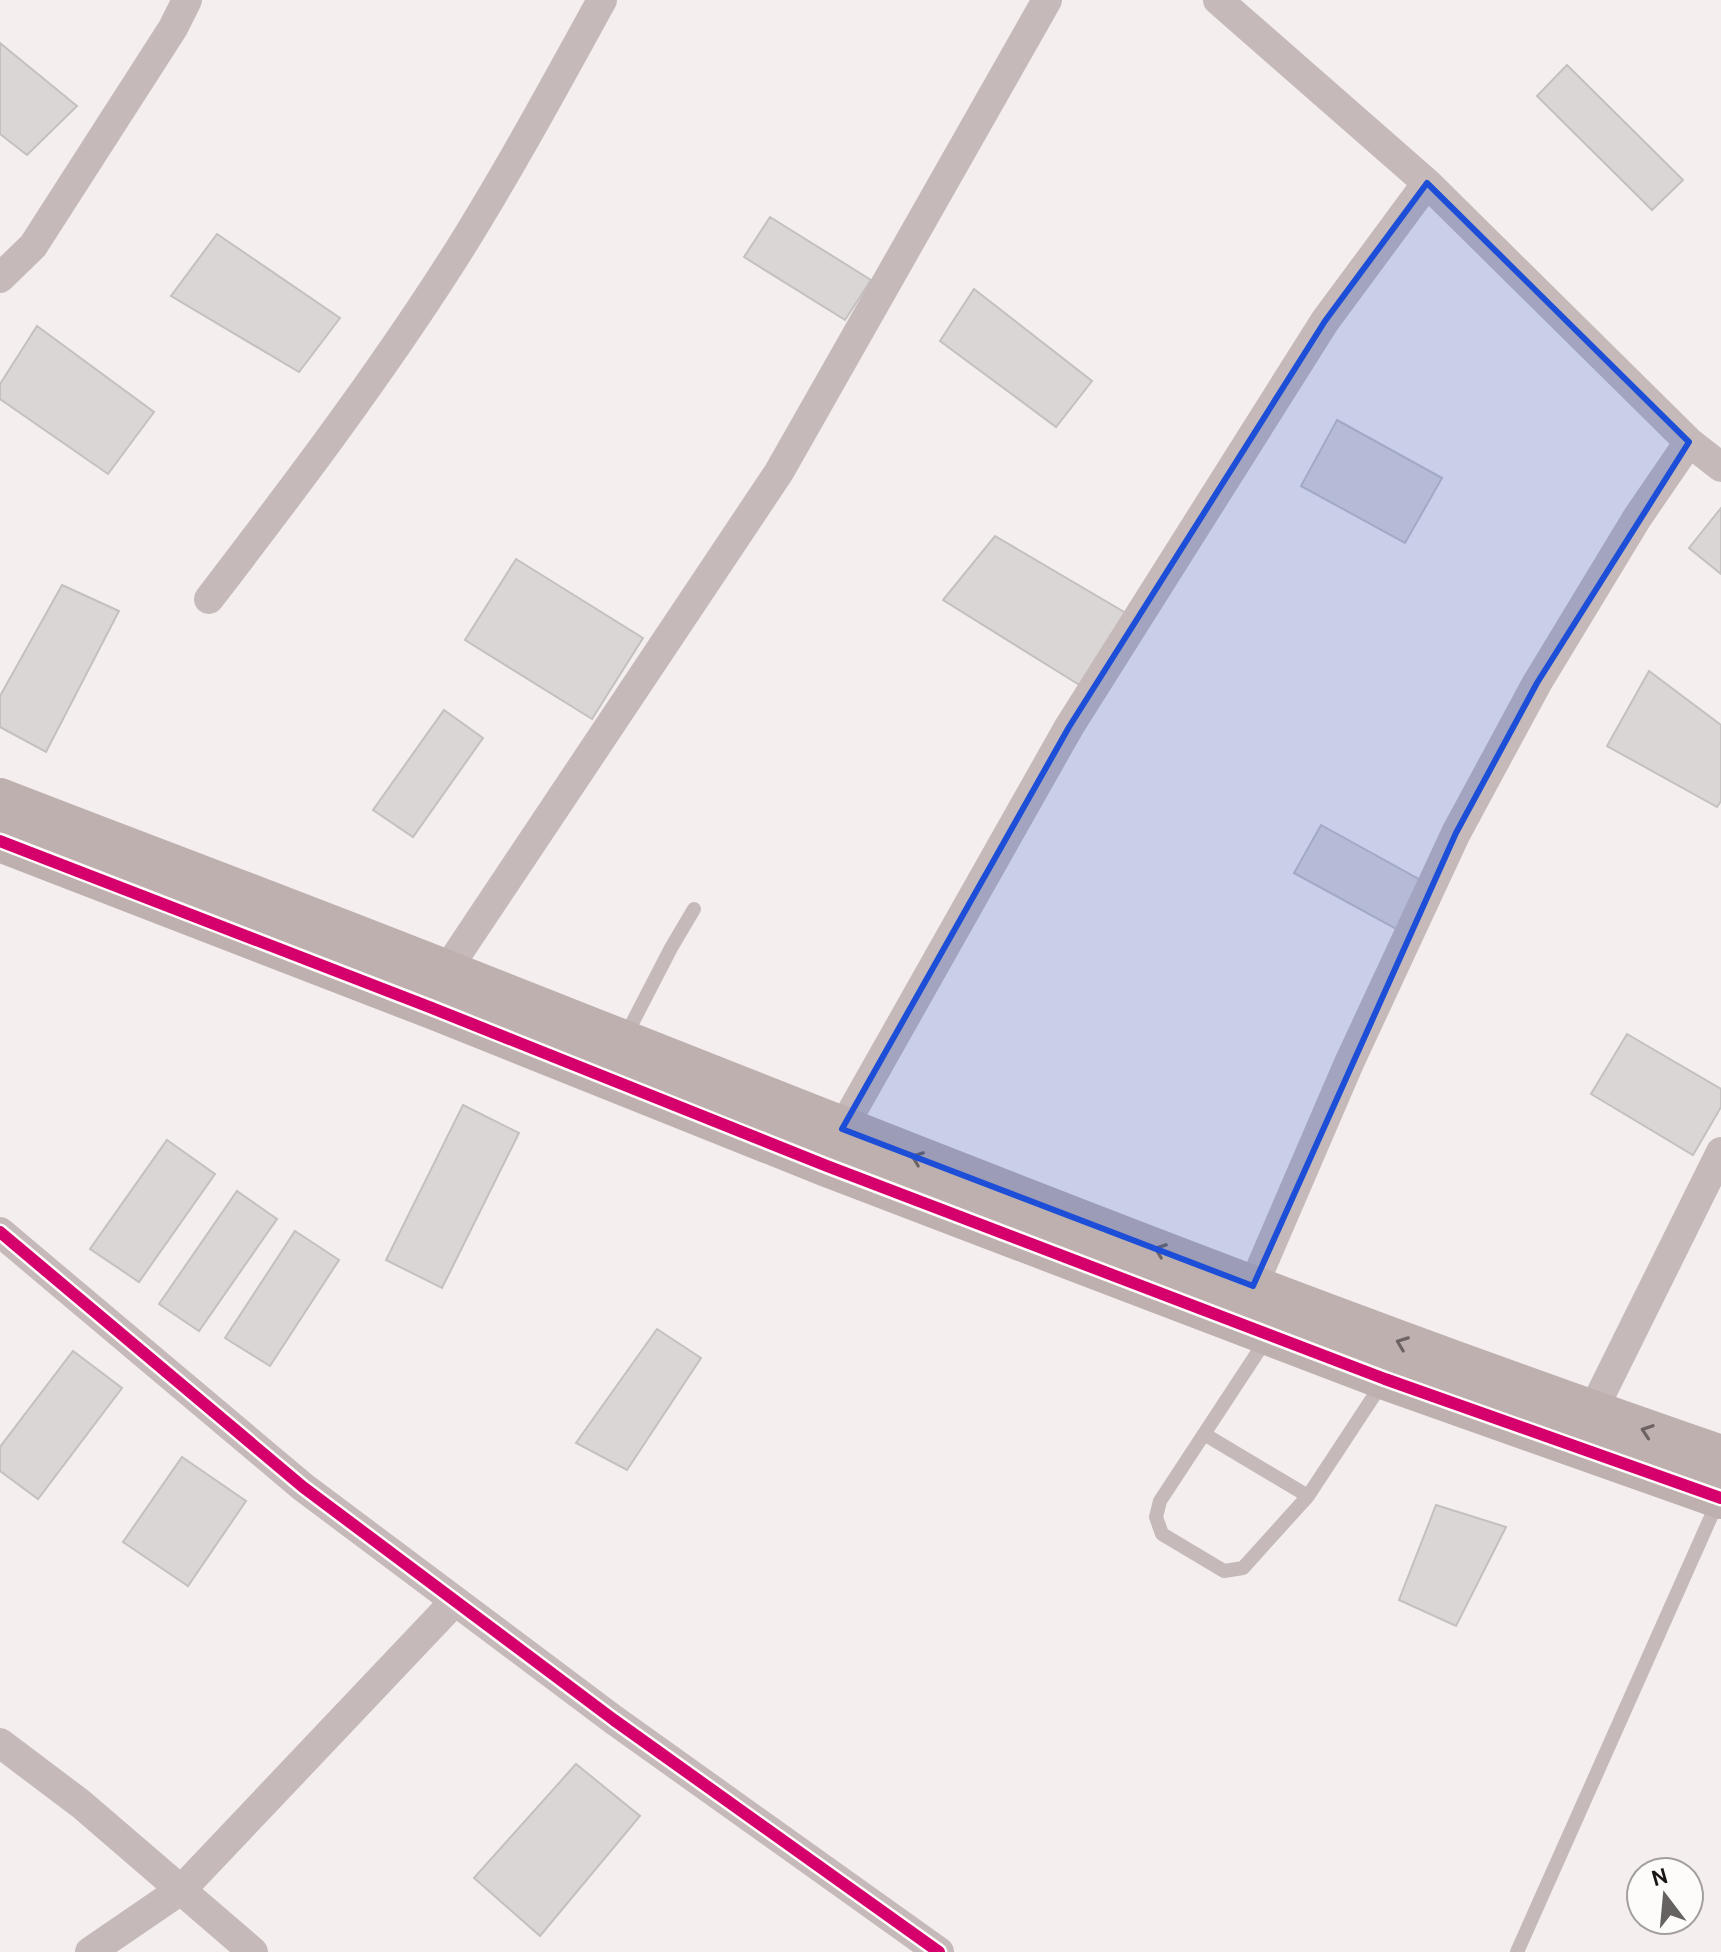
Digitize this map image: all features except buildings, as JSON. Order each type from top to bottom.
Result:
[{"type":"street","points":[[0,278],[40,235],[173,28],[187,0]]},
{"type":"street","points":[[209,599],[302,478],[453,259],[602,0]]},
{"type":"street","points":[[446,971],[779,472],[1047,0]]},
{"type":"street","points":[[1218,0],[1427,183],[1689,442],[1721,467]]},
{"type":"street","points":[[842,1129],[1069,727],[1325,321],[1427,183]]},
{"type":"street","points":[[1253,1286],[1349,1063],[1456,833],[1537,683],[1637,518],[1689,442]]},
{"type":"street","points":[[0,799],[446,971],[842,1129],[1406,1345],[1721,1456]]},
{"type":"street","points":[[0,841],[432,1008],[827,1166],[1385,1379],[1720,1497]]},
{"type":"street","points":[[1592,1412],[1721,1152]]},
{"type":"street","points":[[0,1232],[303,1487],[614,1720],[939,1952]]},
{"type":"street","points":[[90,1952],[182,1889],[455,1601]]},
{"type":"street","points":[[0,1743],[81,1804],[253,1952]]},
{"type":"lane","points":[[623,1041],[694,909]]},
{"type":"lane","points":[[1269,1334],[1160,1501],[1156,1517],[1162,1534],[1224,1571],[1243,1568],[1256,1557],[1308,1496],[1385,1379]]},
{"type":"lane","points":[[1204,1434],[1308,1496]]},
{"type":"lane","points":[[1517,1952],[1720,1497]]},
{"type":"highlighted area","points":[[1427,183],[1689,442],[1537,683],[1456,833],[1253,1286],[842,1129],[1069,727],[1325,321]]},
{"type":"cycle path","points":[[0,841],[432,1008],[827,1166],[1385,1379],[1721,1498]]},
{"type":"cycle path","points":[[0,1232],[303,1487],[614,1720],[939,1952]]}]
